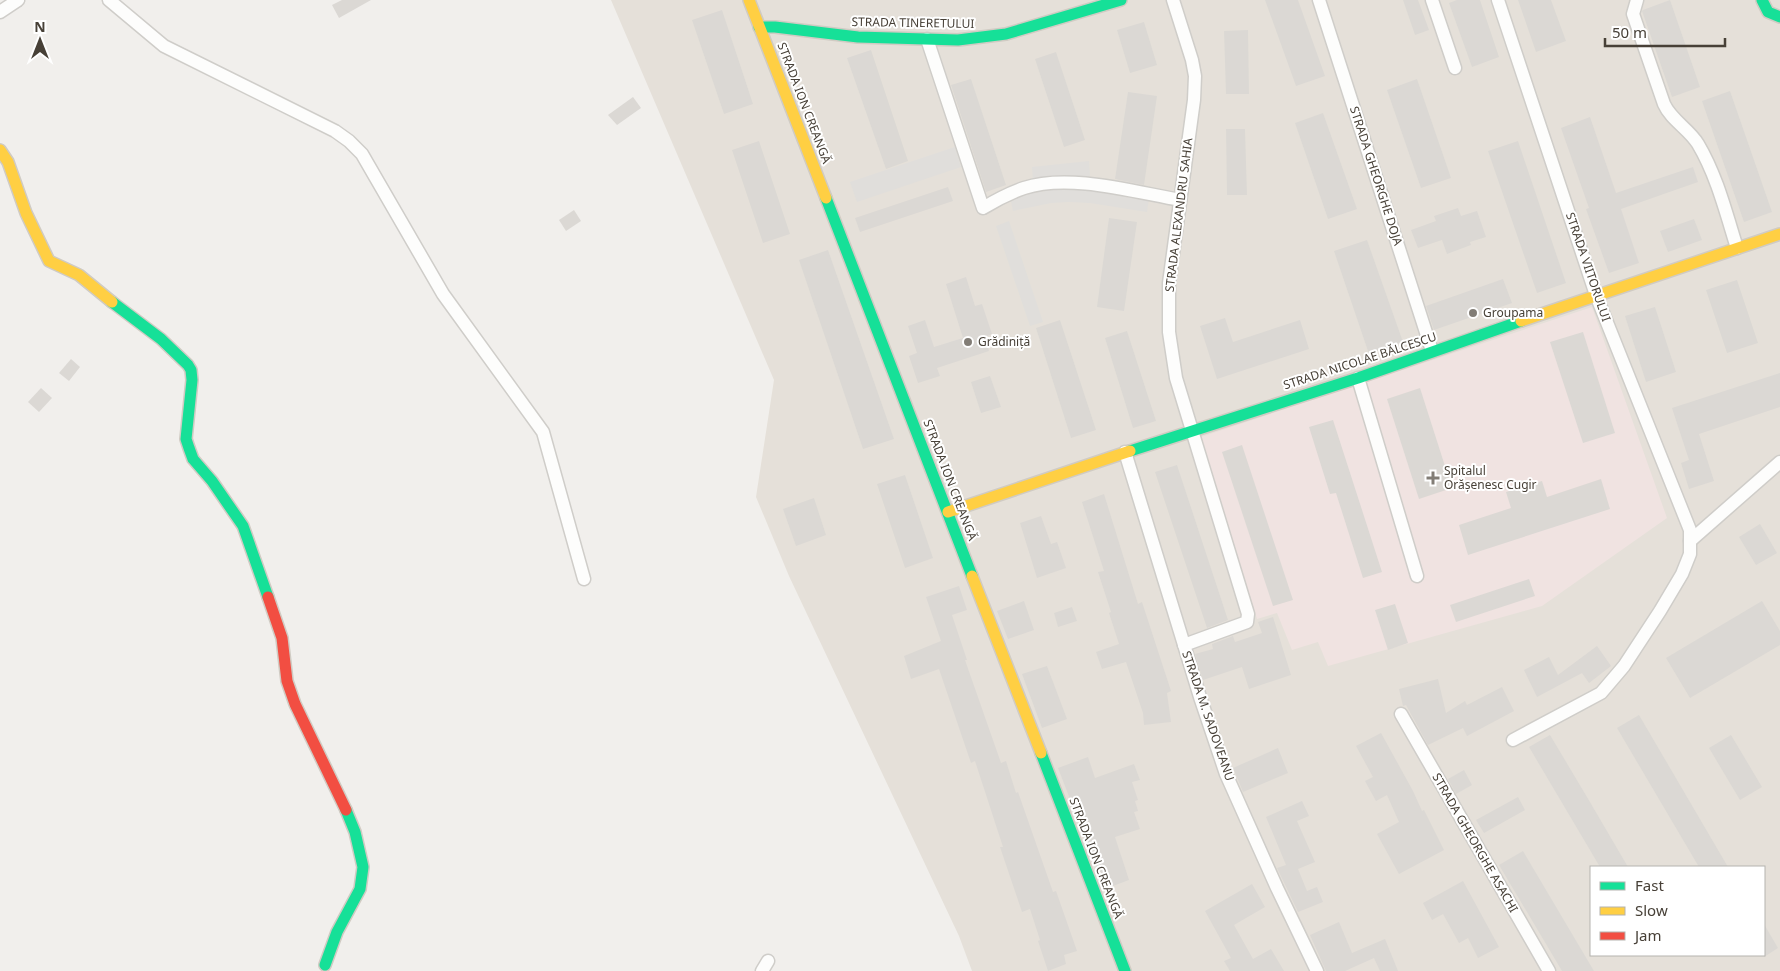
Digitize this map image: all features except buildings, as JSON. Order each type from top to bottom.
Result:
[{"type":"street","points":[[0,12],[18,0]]},
{"type":"street","points":[[109,0],[164,46],[335,131],[362,154],[443,294],[543,432],[584,579]]},
{"type":"street","name":"STRADA ION CREANGĂ","points":[[749,0],[1125,971]]},
{"type":"street","name":"STRADA TINERETULUI","points":[[759,27],[775,27],[858,37],[958,40],[1006,34],[1121,0]]},
{"type":"street","name":"STRADA ALEXANDRU SAHIA","points":[[1174,0],[1188,45],[1195,76],[1194,100],[1169,282],[1169,332],[1176,378],[1248,614],[1247,622],[1184,645]]},
{"type":"street","name":"STRADA GHEORGHE DOJA","points":[[1319,0],[1432,352]]},
{"type":"street","points":[[1432,0],[1455,68]]},
{"type":"street","name":"STRADA VIITORULUI","points":[[1498,0],[1596,295],[1690,536]]},
{"type":"street","points":[[1637,0],[1633,14],[1664,104],[1668,113],[1689,132],[1710,166],[1737,248]]},
{"type":"street","points":[[1762,0],[1763,5],[1770,14],[1780,17]]},
{"type":"street","points":[[927,40],[983,208],[1006,195],[1026,187],[1068,182],[1086,183],[1180,200]]},
{"type":"street","points":[[0,150],[8,162],[26,213],[49,261],[79,274],[124,312],[161,339],[188,364],[191,370],[192,400],[186,439],[188,448],[193,458],[212,481],[243,526],[282,638],[284,665],[293,696],[311,739],[342,800],[364,867],[360,889],[337,932],[325,965]]},
{"type":"street","name":"STRADA NICOLAE BĂLCESCU","points":[[948,512],[1191,430],[1358,378],[1596,295],[1780,234]]},
{"type":"street","points":[[1358,378],[1417,576]]},
{"type":"street","name":"STRADA M. SADOVEANU","points":[[1125,452],[1226,774],[1277,888],[1317,971]]},
{"type":"street","points":[[1514,740],[1601,693],[1624,666],[1682,574],[1690,554],[1690,536],[1780,462]]},
{"type":"street","name":"STRADA GHEORGHE ASACHI","points":[[1400,714],[1549,971]]},
{"type":"shaded area","points":[[611,0],[1780,0],[1780,971],[972,971],[959,936],[789,576],[756,497],[774,380]]},
{"type":"shaded area","points":[[955,147],[961,167],[857,202],[850,182]]},
{"type":"shaded area","points":[[1089,161],[1090,176],[1033,181],[1032,167]]},
{"type":"shaded area","points":[[1069,189],[1149,198],[1147,212],[1090,203],[1069,202],[1051,203],[1013,211],[1010,197]]},
{"type":"shaded area","points":[[1009,221],[1043,322],[1030,326],[996,226]]},
{"type":"shaded area","name":"Spitalul Orășenesc Cugir","points":[[1592,307],[1667,518],[1542,606],[1328,666],[1318,642],[1292,650],[1277,613],[1257,619],[1201,437]]},
{"type":"traffic: fast","points":[[759,27],[775,27],[858,37],[958,40],[1006,34],[1121,0]]},
{"type":"traffic: fast","points":[[1762,0],[1768,12],[1780,17]]},
{"type":"traffic: fast","points":[[826,198],[972,576]]},
{"type":"traffic: fast","points":[[112,302],[161,339],[191,370],[192,380],[186,439],[189,448],[193,459],[212,481],[243,526],[268,597]]},
{"type":"traffic: fast","points":[[1130,451],[1358,378],[1521,321]]},
{"type":"traffic: fast","points":[[1041,753],[1125,971]]},
{"type":"traffic: fast","points":[[325,965],[337,932],[360,889],[363,867],[355,832],[346,810]]},
{"type":"traffic: slow","points":[[749,0],[826,198]]},
{"type":"traffic: slow","points":[[0,150],[8,162],[26,213],[49,261],[79,275],[112,302]]},
{"type":"traffic: slow","points":[[1521,321],[1780,234]]},
{"type":"traffic: slow","points":[[948,512],[1130,451]]},
{"type":"traffic: slow","points":[[972,576],[1041,753]]},
{"type":"traffic: jam","points":[[268,597],[282,638],[287,681],[295,704],[346,810]]},
{"type":"place","name":"Groupama","points":[[1473,313]]},
{"type":"place","name":"Grădiniță","points":[[968,342]]},
{"type":"place","name":"Spitalul Orășenesc Cugir","points":[[1433,478]]}]
